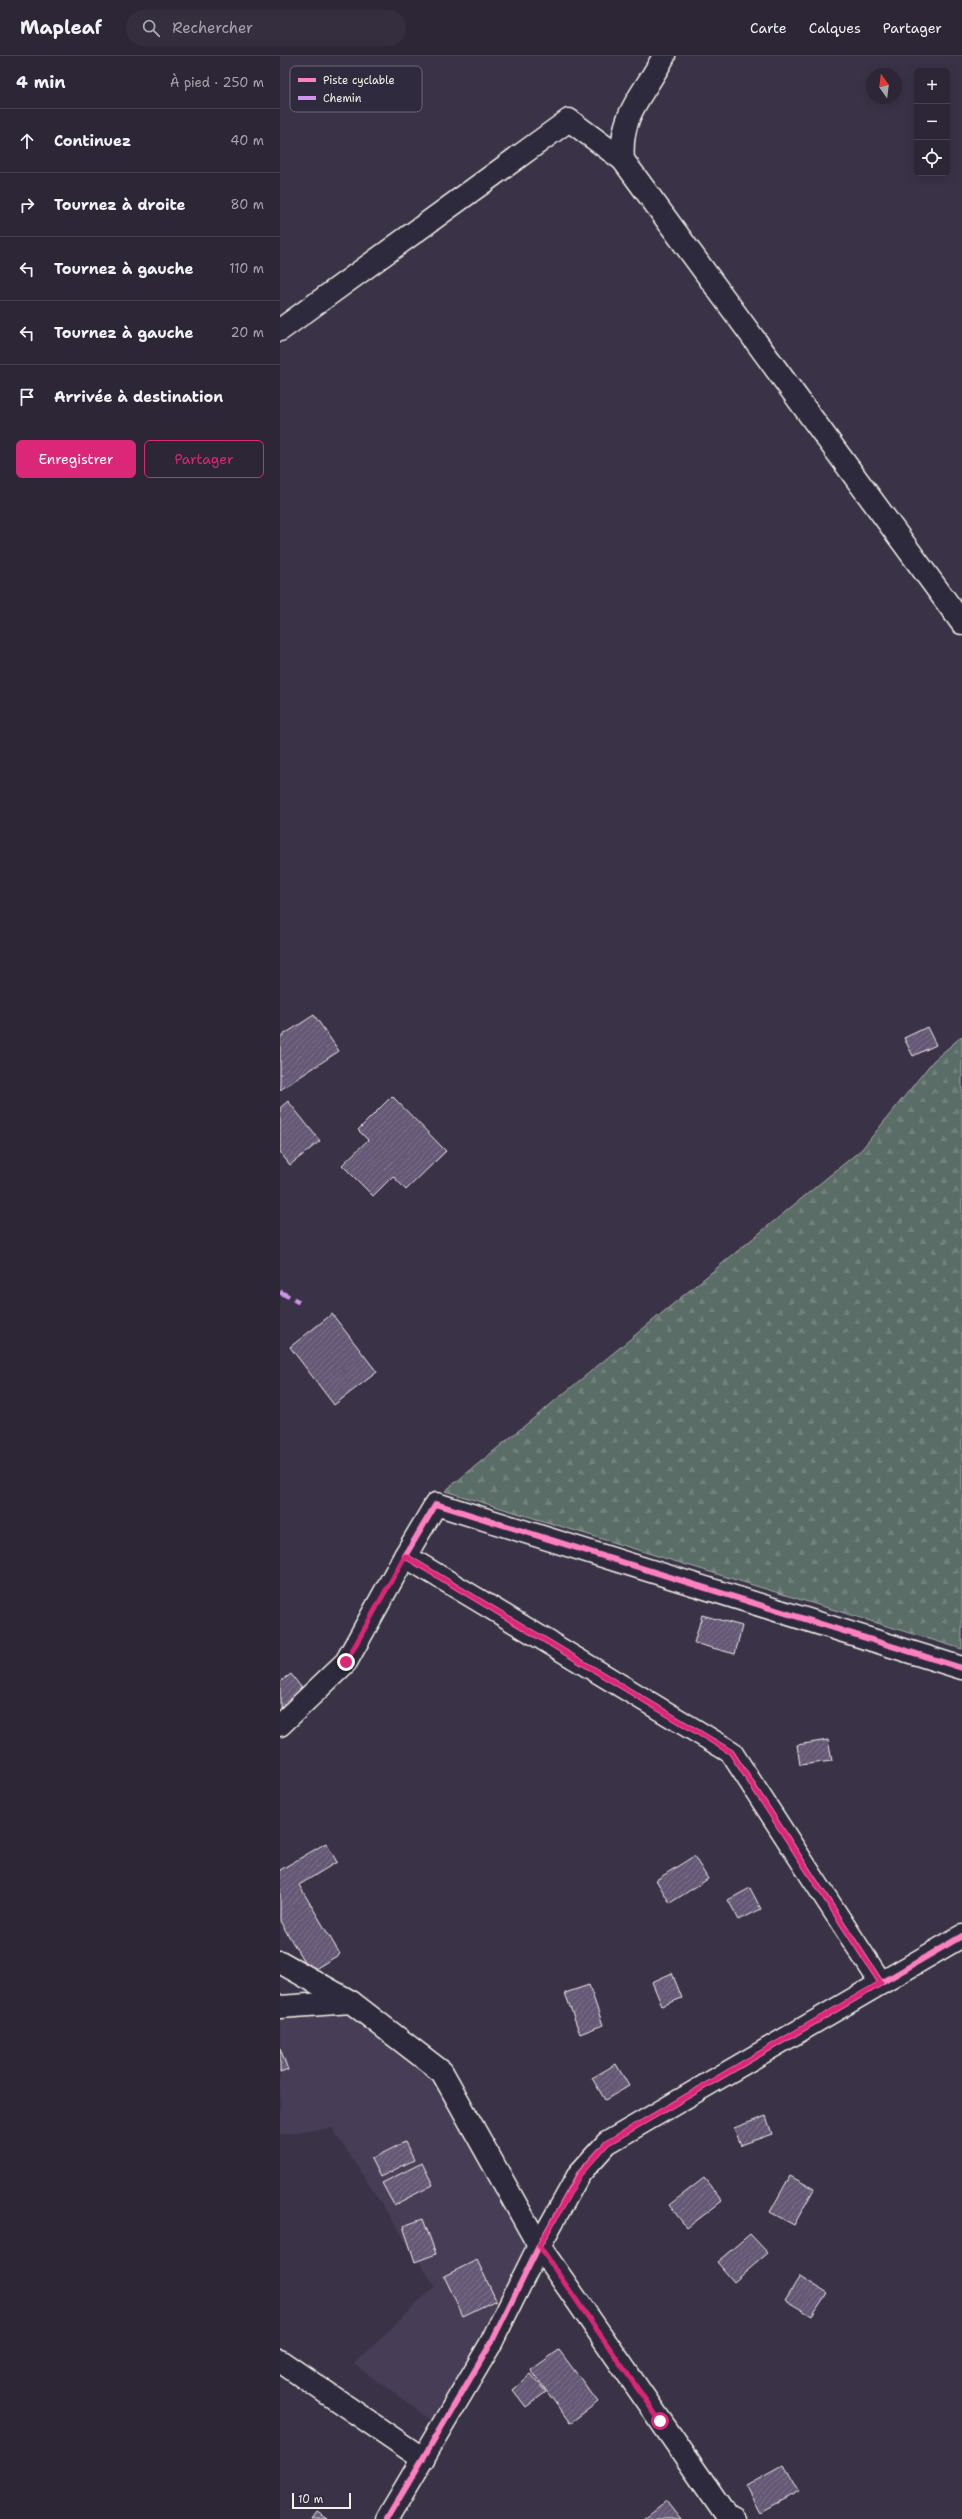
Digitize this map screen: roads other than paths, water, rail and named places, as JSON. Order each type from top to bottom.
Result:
[{"type":"street","points":[[624,160],[622,143],[627,117],[664,56]]},
{"type":"street","points":[[280,330],[569,120],[624,160],[962,624]]},
{"type":"street","points":[[280,1725],[346,1662],[436,1504],[962,1668]]},
{"type":"street","points":[[405,1556],[731,1752],[881,1983]]},
{"type":"street","points":[[388,2519],[490,2345],[539,2246],[580,2174],[607,2143],[962,1936]]},
{"type":"street","points":[[280,1962],[351,2002],[442,2072],[539,2246],[729,2518]]},
{"type":"street","points":[[280,2007],[351,2002]]},
{"type":"street","points":[[280,2361],[423,2459]]}]
